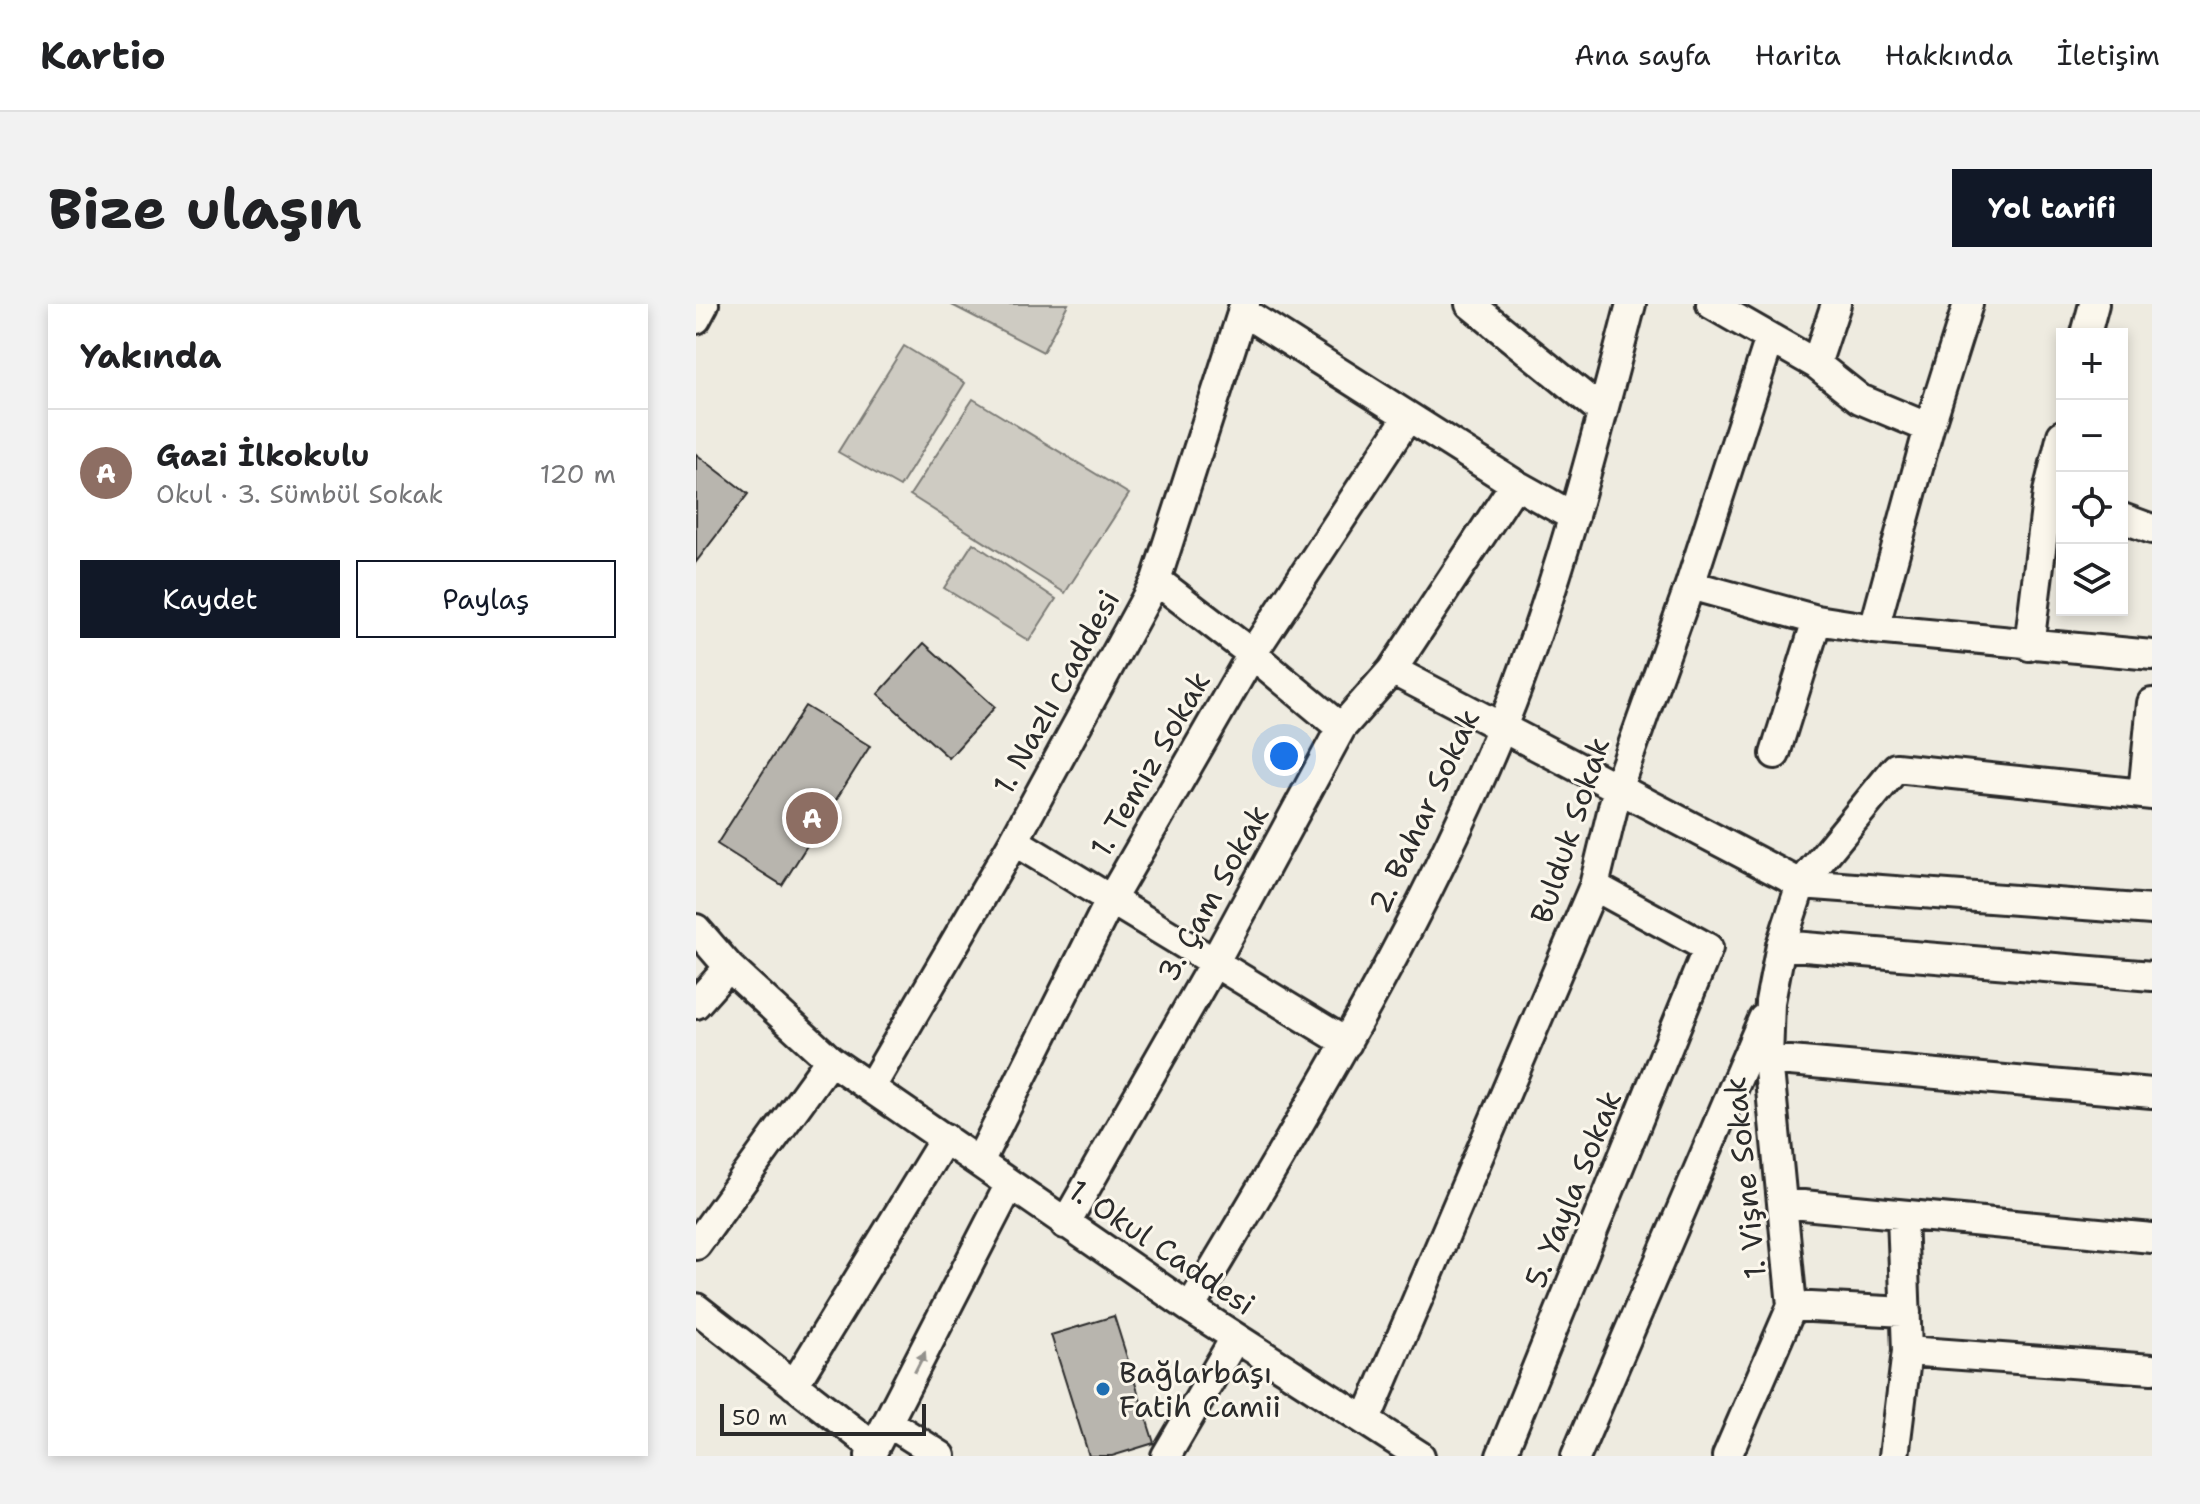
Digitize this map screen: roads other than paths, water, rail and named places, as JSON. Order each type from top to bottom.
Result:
[{"type":"street","points":[[696,319],[704,304]]},
{"type":"street","points":[[1470,304],[1603,412]]},
{"type":"street","name":"2. Bahar Sokak","points":[[1190,1308],[1347,1043],[1442,863],[1502,727],[1555,583],[1631,304]]},
{"type":"street","points":[[1712,304],[1816,364],[1860,399],[1929,428]]},
{"type":"street","points":[[1816,364],[1836,304]]},
{"type":"street","points":[[1874,629],[1929,428],[1968,304]]},
{"type":"street","points":[[2088,328],[2094,304]]},
{"type":"street","points":[[1243,308],[1408,417],[1574,517]]},
{"type":"street","name":"1. Nazlı Caddesi","points":[[871,1087],[1014,841],[1156,580],[1243,308]]},
{"type":"street","name":"Bulduk Sokak","points":[[1366,1420],[1594,886],[1618,787],[1690,585],[1770,338]]},
{"type":"street","name":"1. Temiz Sokak","points":[[979,1162],[1110,901],[1252,654],[1408,417]]},
{"type":"street","points":[[2029,646],[2058,472]]},
{"type":"street","name":"3. Çam Sokak","points":[[1065,1224],[1214,963],[1341,728],[1392,670],[1515,484]]},
{"type":"street","points":[[2128,520],[2152,529]]},
{"type":"street","points":[[1156,580],[1341,728]]},
{"type":"street","points":[[1690,585],[1817,620],[1874,629],[2029,646],[2152,655]]},
{"type":"street","points":[[1775,754],[1817,620]]},
{"type":"street","points":[[1392,670],[1801,884],[2152,910]]},
{"type":"street","points":[[1801,884],[1896,768],[2148,794],[2152,703]]},
{"type":"street","points":[[1014,841],[1347,1043]]},
{"type":"street","name":"1. Vişne Sokak","points":[[1727,1456],[1792,1306],[1768,1059],[1770,1002],[1781,945],[1801,884]]},
{"type":"street","name":"5. Yayla Sokak","points":[[1501,1456],[1708,948],[1594,886]]},
{"type":"street","name":"1. Okul Caddesi","points":[[696,929],[729,967],[830,1060],[1190,1308],[1366,1420],[1403,1451]]},
{"type":"street","points":[[1781,945],[2152,976]]},
{"type":"street","points":[[696,1004],[729,967]]},
{"type":"street","points":[[1576,1456],[1770,1002]]},
{"type":"street","points":[[1768,1059],[2152,1093]]},
{"type":"street","points":[[696,1245],[830,1060]]},
{"type":"street","points":[[794,1385],[945,1138]]},
{"type":"street","points":[[878,1442],[1009,1186]]},
{"type":"street","points":[[1782,1203],[2152,1238]]},
{"type":"street","points":[[1894,1456],[1907,1351],[1902,1215]]},
{"type":"street","points":[[1792,1306],[1906,1312]]},
{"type":"street","points":[[696,1308],[794,1385],[878,1442],[941,1456]]},
{"type":"street","points":[[1166,1456],[1235,1338]]},
{"type":"street","points":[[1907,1351],[2152,1369]]},
{"type":"place","name":"Gazi İlkokulu","points":[[812,818]]},
{"type":"place","name":"Bağlarbaşı Fatih Camii","points":[[1103,1389]]}]
